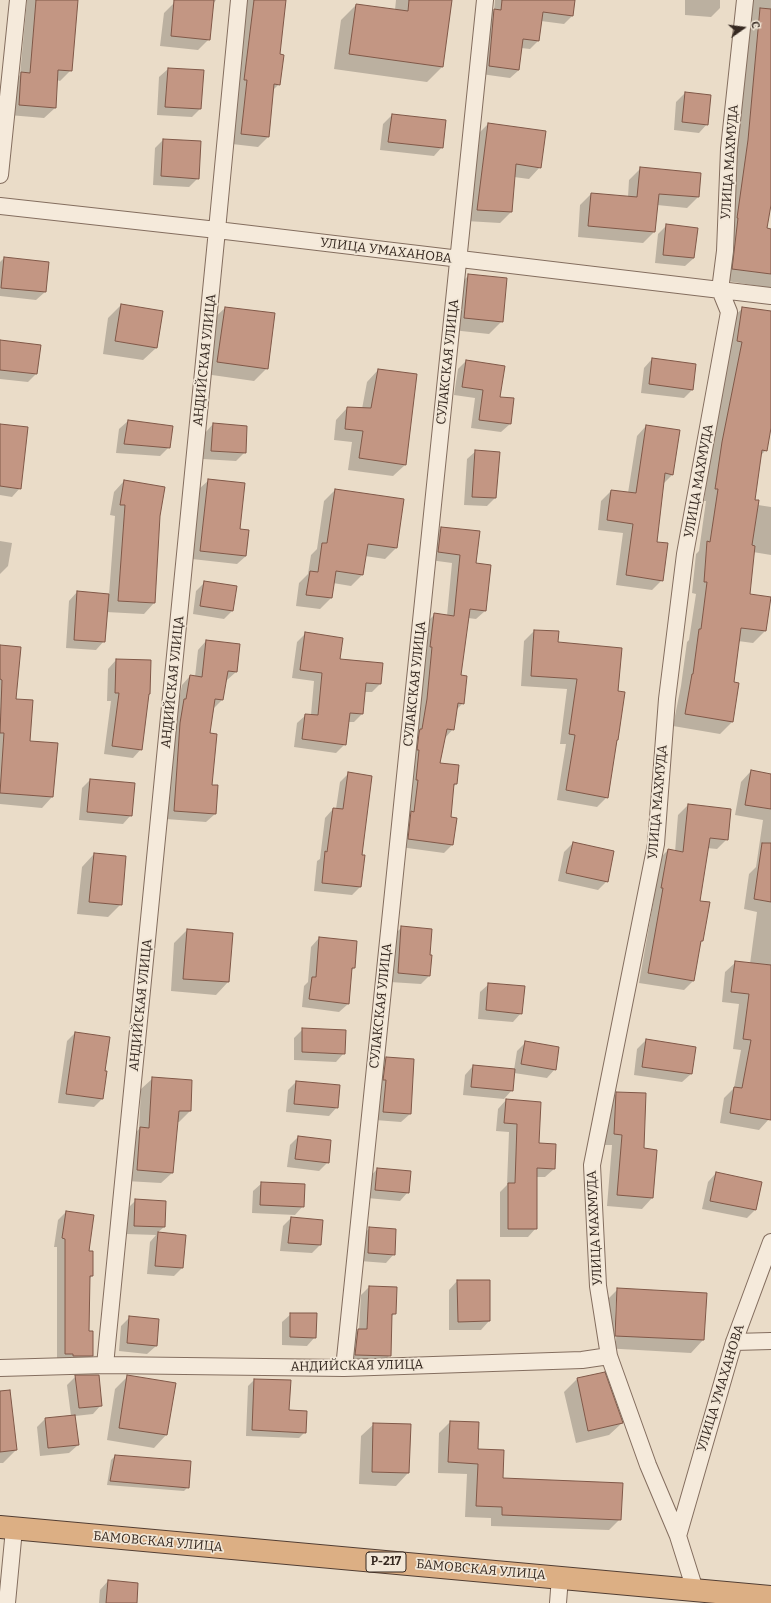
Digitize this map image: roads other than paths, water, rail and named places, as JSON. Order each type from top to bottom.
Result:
[{"type":"highway","name":"БАМОВСКАЯ УЛИЦА","points":[[7,1528],[771,1597]]},
{"type":"street","points":[[0,175],[18,0]]},
{"type":"street","name":"АНДИЙСКАЯ УЛИЦА","points":[[105,1365],[239,0]]},
{"type":"street","name":"СУЛАКСКАЯ УЛИЦА","points":[[344,1368],[485,0]]},
{"type":"street","name":"УЛИЦА МАХМУДА","points":[[695,1590],[678,1536],[648,1465],[609,1356],[598,1286],[592,1165],[656,844],[667,699],[685,554],[730,312],[720,290],[725,251],[729,149],[745,0]]},
{"type":"street","name":"УЛИЦА УМАХАНОВА","points":[[0,206],[217,230],[771,296]]},
{"type":"street","name":"УЛИЦА УМАХАНОВА","points":[[678,1536],[734,1342],[771,1242]]},
{"type":"street","points":[[734,1342],[771,1341]]},
{"type":"street","name":"АНДИЙСКАЯ УЛИЦА","points":[[0,1368],[105,1365],[344,1368],[582,1360],[609,1356]]},
{"type":"street","points":[[7,1528],[7,1603]]},
{"type":"street","points":[[558,1603],[560,1578]]}]
